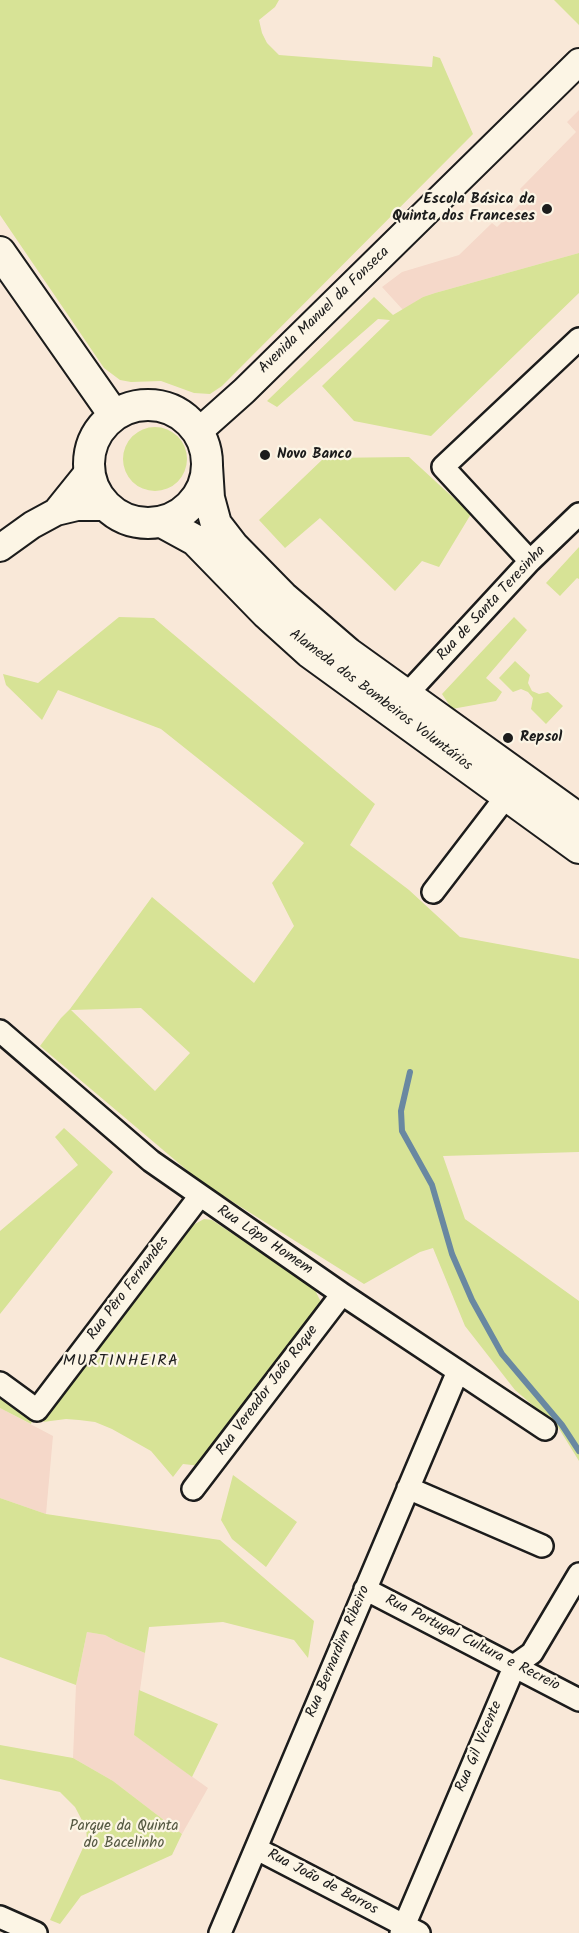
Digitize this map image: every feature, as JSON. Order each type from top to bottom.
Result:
[{"type":"main road","points":[[0,252],[114,415]]},
{"type":"main road","points":[[144,404],[165,407],[184,416],[198,432],[203,442],[207,466],[204,481],[198,495],[176,516],[162,522],[132,521],[107,507],[92,484],[88,458],[94,439],[104,423],[123,409],[144,404]]},
{"type":"main road","name":"Alameda dos Bombeiros Voluntários","points":[[207,466],[208,498],[212,513],[216,524],[233,546],[283,597],[399,703],[514,787],[579,848]]},
{"type":"main road","name":"Alameda dos Bombeiros Voluntários","points":[[162,522],[195,540],[267,614],[309,652],[399,703]]},
{"type":"main road","name":"Alameda dos Bombeiros Voluntários","points":[[514,787],[579,819]]},
{"type":"street","name":"Avenida Manuel da Fonseca","points":[[198,432],[244,391],[579,62]]},
{"type":"street","points":[[530,561],[443,467],[579,339]]},
{"type":"street","points":[[56,512],[89,471]]},
{"type":"street","points":[[0,548],[32,525],[56,512],[77,507],[107,507]]},
{"type":"street","name":"Rua de Santa Teresinha","points":[[399,703],[530,561],[579,514]]},
{"type":"street","points":[[433,892],[514,787]]},
{"type":"street","name":"Rua Lôpo Homem","points":[[0,1031],[151,1161],[199,1197],[545,1429]]},
{"type":"street","name":"Rua Pêro Fernandes","points":[[0,1383],[37,1410],[199,1197]]},
{"type":"street","name":"Rua Vereador João Roque","points":[[193,1489],[342,1294]]},
{"type":"street","name":"Rua Bernardim Ribeiro","points":[[220,1933],[458,1371]]},
{"type":"street","points":[[408,1488],[542,1546]]},
{"type":"street","name":"Rua Gil Vicente","points":[[408,1931],[515,1665],[532,1653],[579,1574]]},
{"type":"street","name":"Rua Portugal Cultura e Recreio","points":[[365,1589],[579,1700]]},
{"type":"street","name":"Rua João de Barros","points":[[257,1849],[408,1931]]},
{"type":"street","points":[[0,1917],[36,1933]]},
{"type":"shaded area","name":"Escola Básica da Quinta dos Franceses","points":[[579,110],[579,253],[435,293],[423,297],[403,310],[382,287],[402,272],[459,255],[492,223],[497,227],[527,197],[520,189],[576,132],[567,122]]},
{"type":"shaded area","points":[[0,1408],[53,1436],[46,1514],[0,1498]]},
{"type":"shaded area","points":[[87,1632],[105,1635],[145,1653],[134,1735],[208,1788],[182,1834],[113,1781],[73,1758],[76,1685]]},
{"type":"green space","points":[[0,0],[279,0],[275,7],[259,20],[267,43],[279,55],[432,67],[433,56],[440,58],[473,134],[222,386],[210,394],[194,393],[161,381],[120,380],[104,368],[0,215]]},
{"type":"green space","points":[[554,0],[579,0],[579,25]]},
{"type":"green space","points":[[579,253],[579,293],[431,436],[354,421],[322,386],[390,320],[378,319],[277,407],[267,401],[374,297],[393,315],[423,297],[435,293]]},
{"type":"green space","points":[[155,427],[173,432],[178,436],[182,441],[187,459],[182,477],[178,482],[173,486],[155,491],[137,486],[132,482],[128,477],[123,459],[128,441],[132,436],[137,432]]},
{"type":"green space","points":[[409,457],[471,514],[439,567],[422,561],[395,591],[320,518],[285,548],[259,520],[324,458]]},
{"type":"green space","points":[[579,547],[579,579],[577,578],[560,596],[546,583]]},
{"type":"green space","points":[[119,617],[154,618],[375,804],[350,845],[409,890],[460,937],[579,959],[579,1152],[443,1156],[465,1219],[579,1301],[579,1461],[558,1427],[515,1390],[465,1326],[433,1248],[420,1252],[364,1284],[201,1182],[40,1046],[152,897],[254,983],[294,926],[272,883],[304,843],[161,729],[58,690],[42,720],[6,685],[3,674],[38,683]],"holes":[[[141,1008],[190,1053],[155,1091],[71,1010]]]},
{"type":"green space","points":[[514,617],[527,630],[486,678],[502,692],[496,701],[452,709],[442,694]]},
{"type":"green space","points":[[515,661],[530,675],[528,683],[532,691],[539,694],[548,692],[563,706],[546,724],[531,709],[533,698],[528,692],[521,689],[513,692],[499,678]]},
{"type":"green space","points":[[64,1128],[113,1172],[0,1314],[0,1231],[78,1165],[55,1137]]},
{"type":"green space","points":[[204,1219],[212,1220],[314,1288],[321,1302],[320,1307],[201,1466],[183,1464],[173,1477],[151,1451],[112,1429],[95,1422],[79,1420],[43,1422],[193,1225]]},
{"type":"green space","points":[[0,1397],[33,1419],[31,1424],[0,1408]]},
{"type":"green space","points":[[233,1475],[297,1522],[266,1567],[232,1539],[221,1520]]},
{"type":"green space","points":[[0,1498],[46,1514],[220,1540],[314,1621],[308,1658],[294,1640],[223,1622],[149,1627],[145,1653],[105,1635],[87,1632],[76,1685],[0,1657]]},
{"type":"green space","points":[[139,1690],[218,1724],[192,1777],[134,1735]]},
{"type":"green space","name":"Parque da Quinta do Bacelinho","points":[[0,1745],[73,1758],[113,1781],[182,1834],[172,1855],[81,1896],[60,1924],[50,1920],[87,1839],[86,1828],[75,1807],[60,1792],[0,1779]]},
{"type":"waterway","points":[[410,1072],[401,1111],[402,1131],[432,1185],[452,1254],[472,1300],[502,1354],[562,1425],[579,1451]]},
{"type":"place","name":"Escola Básica da Quinta dos Franceses","points":[[547,209]]},
{"type":"place","name":"Novo Banco","points":[[265,455]]},
{"type":"place","name":"Repsol","points":[[508,738]]},
{"type":"district","name":"MURTINHEIRA","points":[[121,1362]]}]
